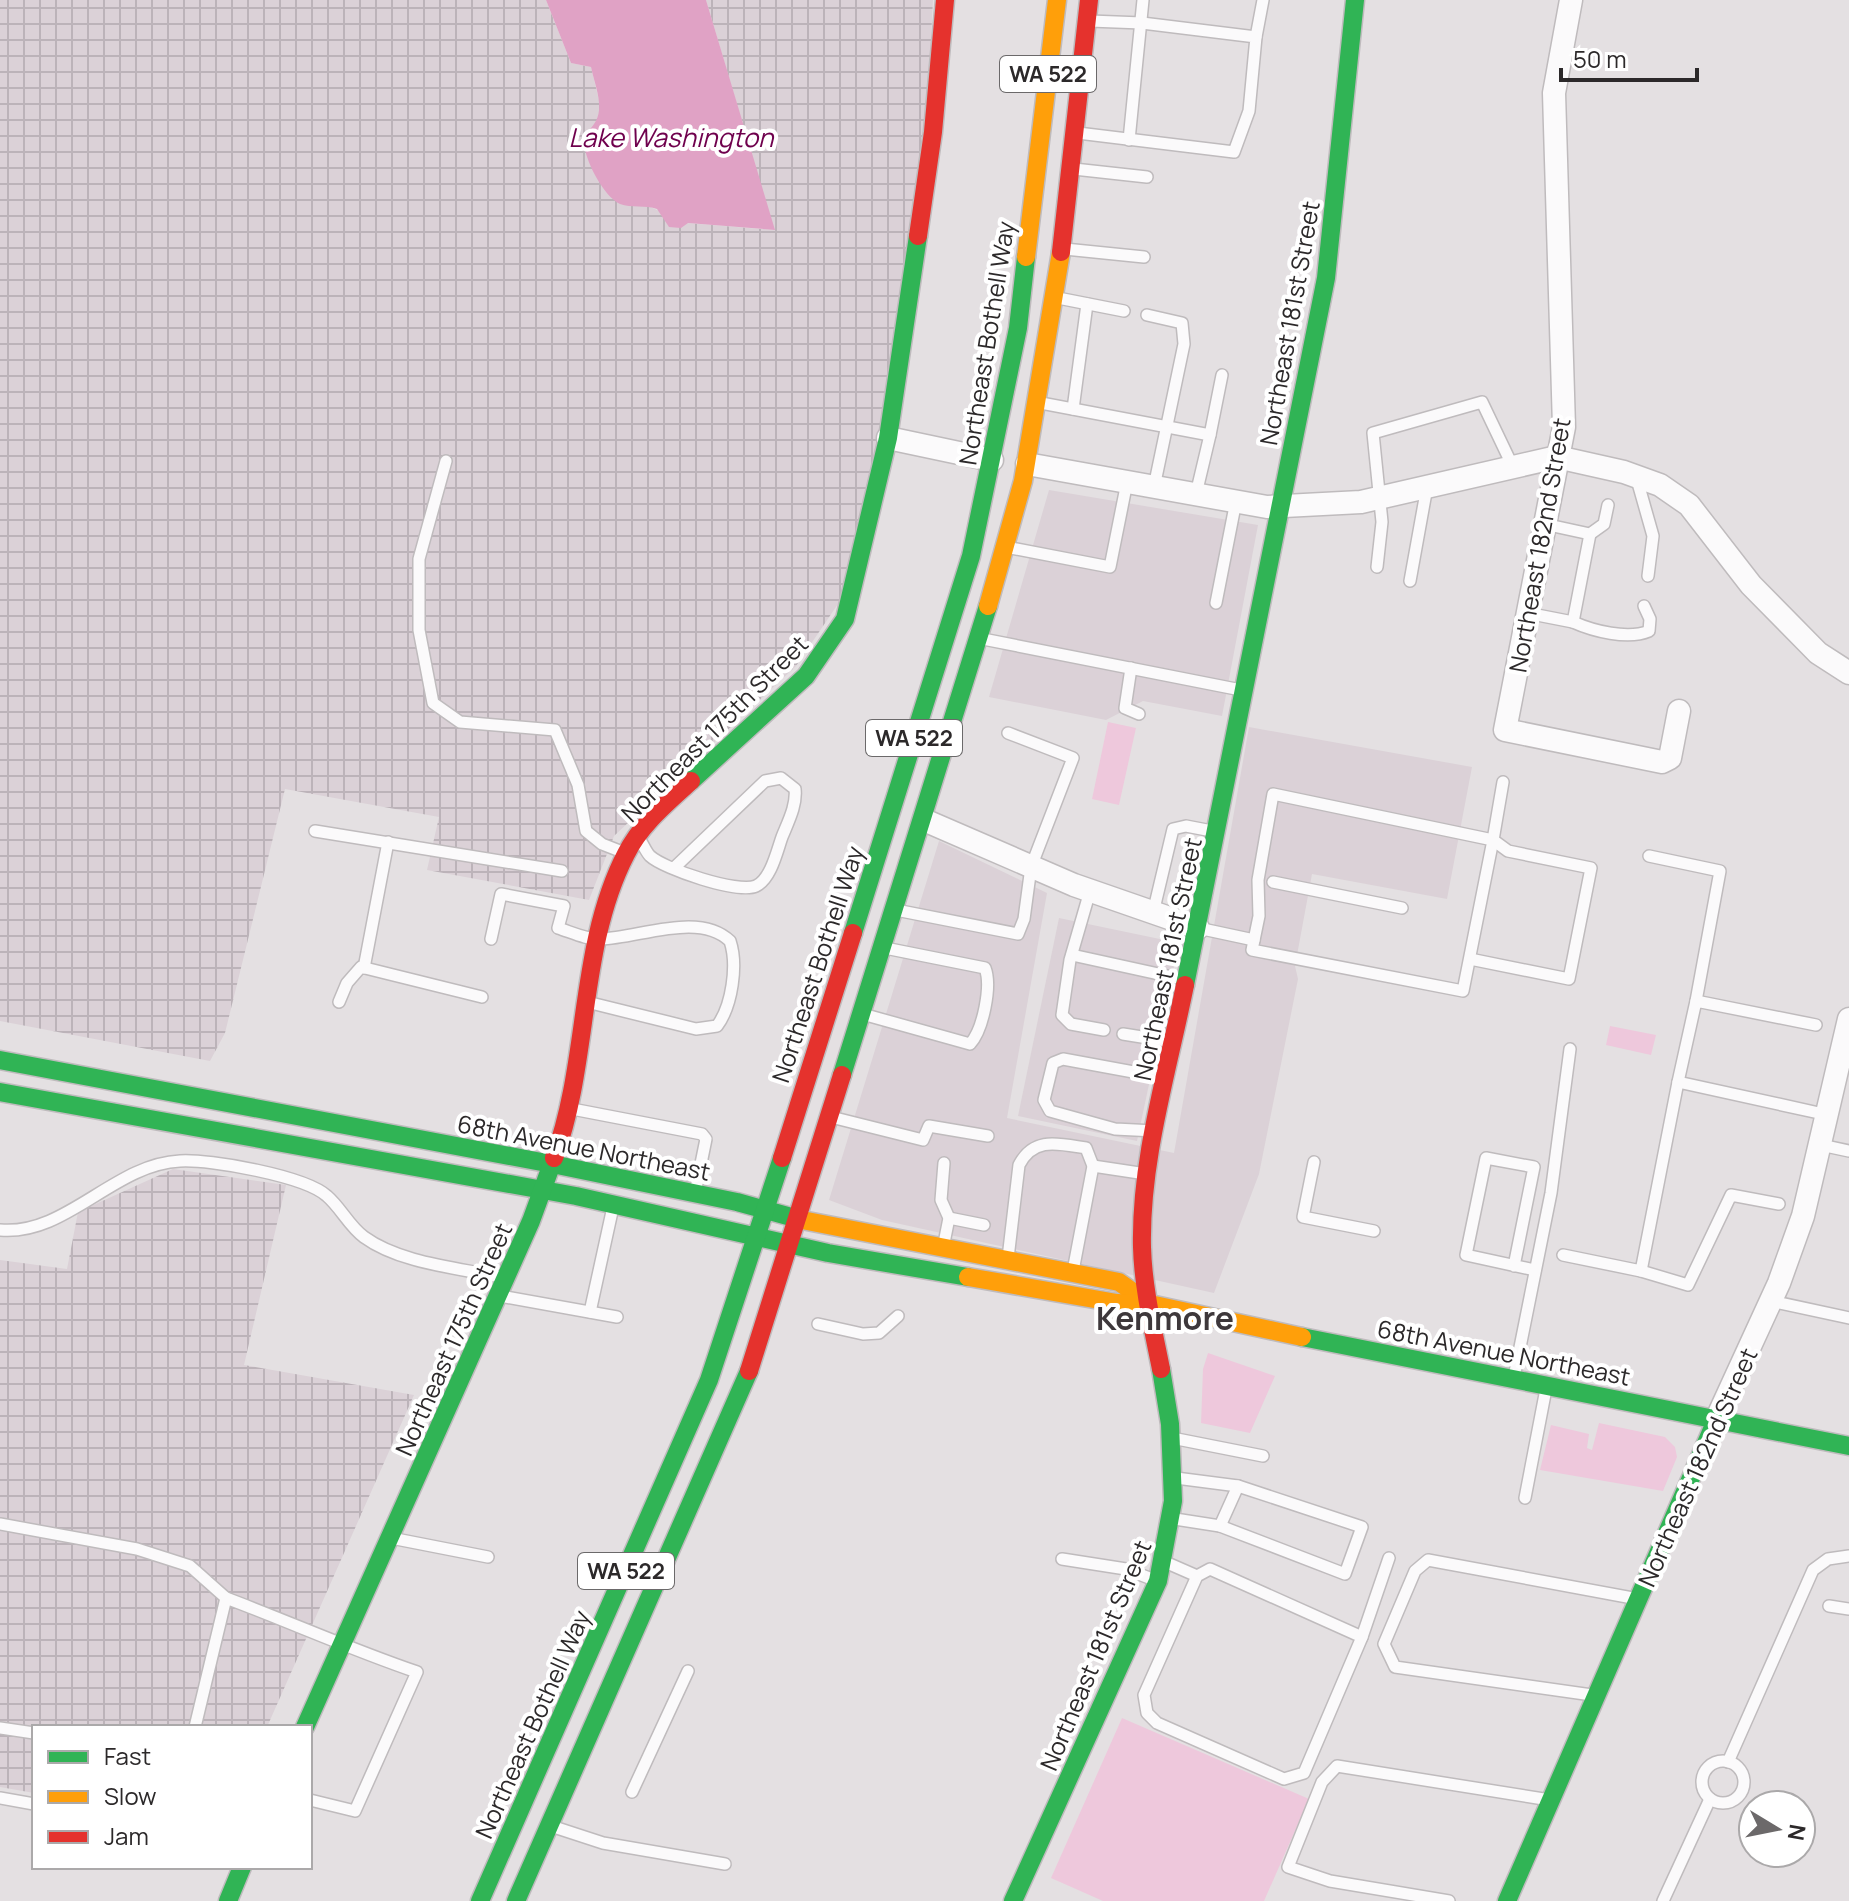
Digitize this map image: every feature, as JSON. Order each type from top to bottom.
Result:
[{"type":"main road","name":"Northeast 175th Street","points":[[306,1725],[503,1287],[543,1190],[567,1108],[608,897],[626,854],[649,820],[806,676],[845,619],[888,438],[933,132],[945,0]]},
{"type":"main road","name":"Northeast Bothell Way","points":[[480,1901],[709,1380],[758,1235],[971,556],[1018,328],[1057,0]]},
{"type":"main road","points":[[1072,0],[1075,11],[1087,21]]},
{"type":"main road","name":"WA 522","points":[[522,1896],[549,1825],[744,1387],[1007,547],[1027,464],[1054,298],[1089,0]]},
{"type":"main road","name":"Northeast 181st Street","points":[[1013,1901],[1158,1581],[1175,1519],[1171,1438],[1142,1264],[1147,1174],[1218,832],[1326,278],[1355,0]]},
{"type":"main road","points":[[1027,464],[1018,430],[1039,301],[1030,224]]},
{"type":"main road","points":[[924,820],[918,801],[917,780],[971,611],[971,556]]},
{"type":"main road","name":"68th Avenue Northeast","points":[[0,1060],[552,1164],[943,1249],[1008,1258],[1119,1282],[1150,1304]]},
{"type":"main road","name":"68th Avenue Northeast","points":[[0,1092],[543,1190],[1003,1285],[1117,1303],[1150,1304],[1185,1314],[1849,1446]]},
{"type":"main road","name":"Northeast 182nd Street","points":[[1507,1901],[1717,1418]]},
{"type":"main road","points":[[228,1901],[241,1869]]},
{"type":"street","name":"Northeast 182nd Street","points":[[1571,0],[1554,93],[1565,408],[1505,730],[1662,762],[1670,758],[1679,711]]},
{"type":"street","points":[[888,438],[992,460]]},
{"type":"street","points":[[1027,464],[1282,507],[1378,498],[1557,457],[1636,476],[1660,485],[1689,505],[1751,585],[1818,653],[1849,673]]},
{"type":"street","points":[[924,820],[1090,891],[1198,928]]},
{"type":"street","name":"Northeast 182nd Street","points":[[1717,1418],[1771,1301],[1803,1216],[1849,1019]]},
{"type":"lane","points":[[1129,140],[1143,0]]},
{"type":"lane","points":[[1073,132],[1234,152],[1249,111],[1263,0]]},
{"type":"lane","points":[[1087,21],[1142,23],[1256,37]]},
{"type":"lane","points":[[1070,168],[1147,177]]},
{"type":"lane","points":[[1061,249],[1144,257]]},
{"type":"lane","points":[[1054,298],[1124,311]]},
{"type":"lane","points":[[1073,409],[1087,304]]},
{"type":"lane","points":[[1147,315],[1182,323],[1184,344],[1154,487]]},
{"type":"lane","points":[[1196,494],[1222,375]]},
{"type":"lane","points":[[1037,402],[1210,435]]},
{"type":"lane","points":[[1377,567],[1382,522],[1373,433],[1482,402],[1513,467]]},
{"type":"lane","points":[[446,461],[419,559],[419,630],[433,703],[460,722],[555,730],[578,785],[586,831],[602,844],[626,854]]},
{"type":"lane","points":[[1636,476],[1653,536],[1648,576]]},
{"type":"lane","points":[[1007,547],[1110,567],[1127,482]]},
{"type":"lane","points":[[1410,581],[1427,487]]},
{"type":"lane","points":[[1216,603],[1236,501]]},
{"type":"lane","points":[[1573,622],[1590,534],[1604,524],[1608,505]]},
{"type":"lane","points":[[1544,524],[1590,534]]},
{"type":"lane","points":[[1527,613],[1573,622],[1587,628],[1639,636],[1649,631],[1650,619],[1644,606]]},
{"type":"lane","points":[[979,638],[1245,691]]},
{"type":"lane","points":[[1131,668],[1124,696],[1125,708],[1139,714]]},
{"type":"lane","points":[[895,909],[1018,934],[1024,919],[1031,867],[1073,758],[1008,733]]},
{"type":"lane","points":[[637,836],[650,856],[675,867],[720,886],[736,889],[757,886],[766,877],[796,799],[790,783],[781,778],[765,781],[675,867]]},
{"type":"lane","points":[[1470,959],[1569,979],[1591,868],[1508,851],[1493,840],[1273,794],[1258,880],[1259,916],[1252,950],[1463,991],[1493,840],[1503,782]]},
{"type":"lane","points":[[1153,914],[1173,829],[1186,826],[1218,832]]},
{"type":"lane","points":[[315,831],[562,871]]},
{"type":"lane","points":[[364,968],[388,842]]},
{"type":"lane","points":[[1641,1271],[1720,871],[1649,856]]},
{"type":"lane","points":[[1273,882],[1402,908]]},
{"type":"lane","points":[[1090,891],[1072,955],[1062,1015],[1071,1024],[1104,1030]]},
{"type":"lane","points":[[491,939],[501,894],[564,906],[558,928],[598,940],[700,928],[730,941],[734,964],[725,1013],[717,1026],[706,1029],[587,1002]]},
{"type":"lane","points":[[1198,928],[1254,940]]},
{"type":"lane","points":[[862,1014],[970,1044],[977,1037],[989,978],[985,968],[883,947]]},
{"type":"lane","points":[[1072,955],[1187,980]]},
{"type":"lane","points":[[339,1002],[347,983],[361,967],[482,997]]},
{"type":"lane","points":[[1696,1001],[1816,1025]]},
{"type":"lane","points":[[1123,1034],[1173,1042]]},
{"type":"lane","points":[[1514,1378],[1551,1193],[1570,1049]]},
{"type":"lane","points":[[1155,1131],[1095,1125],[1050,1111],[1044,1100],[1053,1063],[1063,1059],[1166,1078]]},
{"type":"lane","points":[[1678,1082],[1829,1115]]},
{"type":"lane","points":[[567,1108],[702,1134],[706,1139],[695,1193]]},
{"type":"lane","points":[[829,1116],[923,1140],[929,1126],[988,1136]]},
{"type":"lane","points":[[1008,1258],[1019,1165],[1026,1152],[1047,1142],[1089,1150],[1093,1166],[1073,1272]]},
{"type":"lane","points":[[1821,1145],[1849,1151]]},
{"type":"lane","points":[[1514,1266],[1534,1167],[1486,1158],[1466,1255],[1514,1266],[1535,1270]]},
{"type":"lane","points":[[0,1230],[16,1232],[39,1224],[118,1181],[155,1165],[182,1160],[301,1181],[326,1194],[363,1236],[381,1246],[503,1287],[617,1317]]},
{"type":"lane","points":[[1314,1162],[1303,1217],[1374,1231]]},
{"type":"lane","points":[[943,1249],[949,1218],[941,1200],[944,1163]]},
{"type":"lane","points":[[1093,1166],[1147,1174]]},
{"type":"lane","points":[[1563,1255],[1641,1271],[1688,1285],[1731,1195],[1779,1204]]},
{"type":"lane","points":[[590,1312],[613,1204]]},
{"type":"lane","points":[[949,1218],[984,1225]]},
{"type":"lane","points":[[1771,1301],[1849,1318]]},
{"type":"lane","points":[[818,1324],[863,1334],[879,1333],[898,1316]]},
{"type":"lane","points":[[1525,1498],[1547,1384]]},
{"type":"lane","points":[[1171,1438],[1263,1456]]},
{"type":"lane","points":[[1175,1478],[1238,1486],[1362,1527],[1345,1574],[1220,1526],[1175,1519]]},
{"type":"lane","points":[[1220,1526],[1238,1486]]},
{"type":"lane","points":[[0,1524],[137,1549],[190,1566],[226,1598],[313,1631],[342,1646],[417,1672],[355,1811],[312,1800]]},
{"type":"lane","points":[[390,1538],[488,1557]]},
{"type":"lane","points":[[1728,1762],[1813,1570],[1828,1559],[1849,1556]]},
{"type":"lane","points":[[1362,1637],[1210,1569],[1197,1576],[1144,1695],[1147,1713],[1157,1723],[1284,1779],[1296,1778],[1304,1773],[1362,1637],[1389,1558]]},
{"type":"lane","points":[[1062,1559],[1126,1569],[1158,1581]]},
{"type":"lane","points":[[1596,1695],[1395,1667],[1384,1644],[1415,1571],[1428,1560],[1638,1599]]},
{"type":"lane","points":[[1164,1562],[1197,1576]]},
{"type":"lane","points":[[195,1725],[226,1598]]},
{"type":"lane","points":[[1829,1606],[1849,1609]]},
{"type":"lane","points":[[632,1792],[688,1671]]},
{"type":"lane","points":[[0,1728],[32,1733]]},
{"type":"lane","points":[[1728,1762],[1742,1775],[1743,1789],[1727,1802],[1710,1799],[1702,1785],[1704,1771],[1714,1763],[1728,1762]]},
{"type":"lane","points":[[1449,1901],[1330,1881],[1288,1867],[1322,1782],[1337,1766],[1551,1801]]},
{"type":"lane","points":[[0,1798],[32,1804]]},
{"type":"lane","points":[[1663,1901],[1710,1799]]},
{"type":"lane","points":[[549,1825],[603,1843],[725,1864]]},
{"type":"shaded area","points":[[0,0],[546,0],[571,63],[591,67],[602,113],[595,126],[584,134],[619,203],[648,206],[687,223],[774,230],[706,0],[933,0],[927,118],[878,441],[840,601],[796,666],[614,836],[589,900],[427,870],[439,817],[285,789],[225,1033],[210,1061],[0,1021]]},
{"type":"shaded area","points":[[1049,490],[1258,525],[1222,716],[1143,701],[1106,720],[989,697]]},
{"type":"shaded area","points":[[1108,722],[1136,728],[1119,805],[1092,799]]},
{"type":"shaded area","points":[[1249,727],[1472,767],[1447,899],[1312,874],[1295,966],[1298,979],[1259,1174],[1214,1293],[882,1220],[829,1200],[939,841],[1047,893],[1007,1118],[1174,1153]]},
{"type":"shaded area","points":[[1059,918],[1179,943],[1137,1141],[1018,1116]]},
{"type":"shaded area","points":[[1610,1026],[1656,1035],[1651,1055],[1606,1045]]},
{"type":"shaded area","points":[[173,1169],[286,1185],[244,1365],[414,1395],[268,1725],[32,1725],[32,1793],[0,1787],[0,1260],[67,1269],[78,1212]]},
{"type":"shaded area","points":[[1208,1353],[1275,1376],[1250,1433],[1201,1423],[1203,1369]]},
{"type":"shaded area","points":[[1599,1423],[1665,1437],[1675,1447],[1677,1457],[1663,1491],[1540,1470],[1551,1425],[1589,1434],[1587,1448],[1592,1450]]},
{"type":"shaded area","points":[[1122,1718],[1309,1799],[1264,1901],[1103,1901],[1051,1878]]},
{"type":"water","name":"Lake Washington","points":[[546,0],[706,0],[775,230],[688,223],[681,228],[669,227],[657,209],[620,204],[606,192],[585,151],[584,134],[592,127],[599,112],[591,67],[571,63]]},
{"type":"traffic: fast","points":[[1185,985],[1326,278],[1355,0]]},
{"type":"traffic: fast","points":[[691,781],[806,676],[845,619],[888,438],[918,236]]},
{"type":"traffic: fast","points":[[853,933],[971,556],[1018,328],[1026,257]]},
{"type":"traffic: fast","points":[[842,1075],[988,606]]},
{"type":"traffic: fast","points":[[0,1060],[552,1164],[737,1202],[802,1220]]},
{"type":"traffic: fast","points":[[0,1092],[576,1196],[828,1253],[968,1277]]},
{"type":"traffic: fast","points":[[306,1725],[531,1221],[554,1158]]},
{"type":"traffic: fast","points":[[480,1901],[709,1380],[782,1158]]},
{"type":"traffic: fast","points":[[1302,1337],[1849,1446]]},
{"type":"traffic: fast","points":[[1013,1901],[1158,1581],[1173,1501],[1170,1424],[1161,1369]]},
{"type":"traffic: fast","points":[[516,1901],[749,1371]]},
{"type":"traffic: fast","points":[[1507,1901],[1717,1418]]},
{"type":"traffic: fast","points":[[228,1901],[241,1869]]},
{"type":"traffic: slow","points":[[1026,257],[1057,0]]},
{"type":"traffic: slow","points":[[988,606],[1023,481],[1061,252]]},
{"type":"traffic: slow","points":[[802,1220],[1119,1282],[1150,1304]]},
{"type":"traffic: slow","points":[[968,1277],[1117,1303],[1150,1304],[1302,1337]]},
{"type":"traffic: jam","points":[[918,236],[933,132],[945,0]]},
{"type":"traffic: jam","points":[[1061,252],[1089,0]]},
{"type":"traffic: jam","points":[[554,1158],[574,1083],[592,965],[611,890],[626,854],[639,833],[691,781]]},
{"type":"traffic: jam","points":[[782,1158],[853,933]]},
{"type":"traffic: jam","points":[[1161,1369],[1144,1277],[1145,1181],[1156,1115],[1185,985]]},
{"type":"traffic: jam","points":[[749,1371],[842,1075]]},
{"type":"district","name":"Kenmore","points":[[1165,1318]]}]
